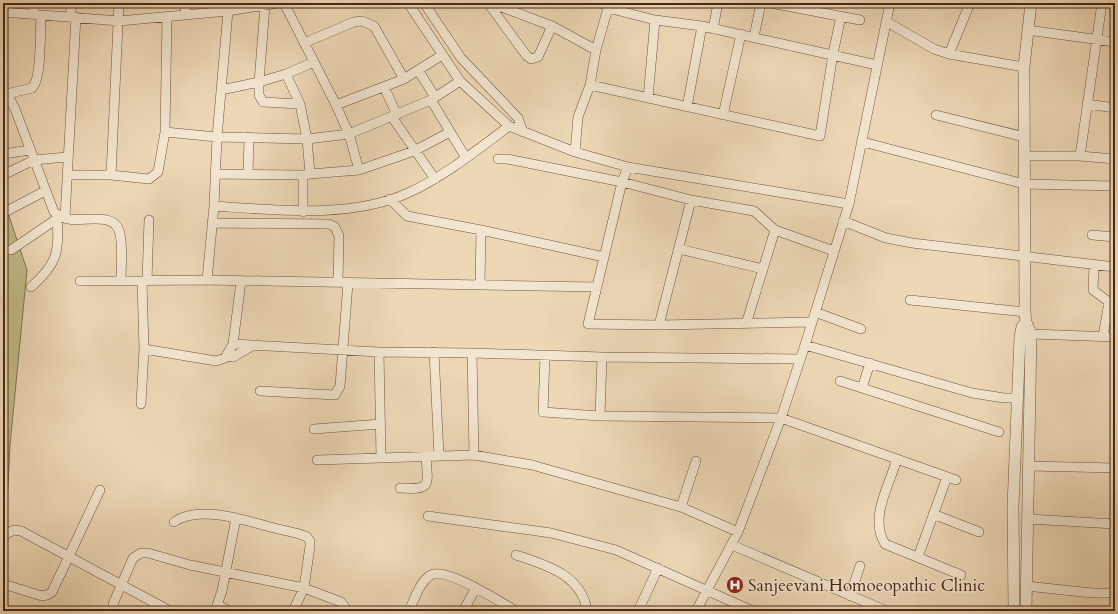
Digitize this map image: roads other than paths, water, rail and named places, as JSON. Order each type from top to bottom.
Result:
[{"type":"street","points":[[34,3],[38,15],[39,65],[35,85],[32,88],[4,92],[15,109],[54,212],[61,218]]},
{"type":"street","points":[[31,287],[47,273],[52,265],[58,245],[67,175],[73,17],[72,3]]},
{"type":"street","points":[[111,175],[119,3]]},
{"type":"street","points":[[185,3],[186,15]]},
{"type":"street","points":[[284,3],[336,104],[349,134],[359,170]]},
{"type":"street","points":[[408,3],[426,18],[441,39],[461,58],[509,126],[575,152],[628,167],[849,204]]},
{"type":"street","points":[[424,3],[426,18],[441,39],[442,54],[460,81],[518,118],[523,132]]},
{"type":"street","points":[[490,3],[526,55],[531,59],[538,57],[552,26]]},
{"type":"street","points":[[490,3],[552,26],[596,50]]},
{"type":"street","points":[[713,28],[718,3]]},
{"type":"street","points":[[754,37],[761,3]]},
{"type":"street","points":[[771,3],[860,20]]},
{"type":"street","points":[[696,611],[738,532],[781,418],[805,345],[849,204],[863,142],[890,3]]},
{"type":"street","points":[[949,54],[970,3]]},
{"type":"street","points":[[1026,611],[1030,466],[1031,334],[1026,317],[1024,67],[1031,3]]},
{"type":"street","points":[[1080,156],[1102,3]]},
{"type":"street","points":[[3,12],[119,21],[228,11],[271,4],[258,95],[263,102],[300,104]]},
{"type":"street","points":[[575,152],[578,117],[590,85],[605,5],[655,20],[713,28],[877,64]]},
{"type":"street","points":[[207,280],[214,208],[217,137],[228,11]]},
{"type":"street","points":[[590,85],[820,136],[833,54],[841,16]]},
{"type":"street","points":[[67,175],[111,175],[149,179],[154,177],[158,172],[165,132],[167,17]]},
{"type":"street","points":[[648,98],[655,20]]},
{"type":"street","points":[[304,43],[354,22],[362,21],[374,26],[404,79]]},
{"type":"street","points":[[887,22],[934,49],[949,54],[1024,67]]},
{"type":"street","points":[[687,107],[702,26]]},
{"type":"street","points":[[1028,30],[1115,42]]},
{"type":"street","points":[[723,115],[741,34]]},
{"type":"street","points":[[336,104],[404,79],[442,54]]},
{"type":"street","points":[[222,90],[259,82],[286,74],[314,62]]},
{"type":"street","points":[[418,70],[450,132],[466,158]]},
{"type":"street","points":[[286,74],[300,104],[307,139],[304,212]]},
{"type":"street","points":[[165,132],[217,137],[307,139],[349,134],[395,116],[433,98],[460,81]]},
{"type":"street","points":[[384,87],[395,116],[414,151],[435,179]]},
{"type":"street","points":[[1087,104],[1115,108]]},
{"type":"street","points":[[936,115],[1025,137]]},
{"type":"street","points":[[214,208],[304,212],[350,208],[390,199],[407,194],[435,179],[509,126]]},
{"type":"street","points":[[215,174],[306,174],[359,170],[414,151],[450,132]]},
{"type":"street","points":[[248,174],[249,137]]},
{"type":"street","points":[[863,142],[1024,184],[1115,186]]},
{"type":"street","points":[[3,154],[30,150]]},
{"type":"street","points":[[1024,156],[1080,156],[1115,159]]},
{"type":"street","points":[[3,175],[34,160],[67,157]]},
{"type":"street","points":[[498,159],[507,159],[622,182],[691,200],[754,211],[775,230],[834,251]]},
{"type":"street","points":[[628,167],[622,182],[588,324],[659,326],[812,322]]},
{"type":"street","points":[[3,213],[45,191]]},
{"type":"street","points":[[390,199],[407,216],[481,230],[604,257]]},
{"type":"street","points":[[659,326],[691,200]]},
{"type":"street","points":[[11,250],[61,218],[105,219],[112,221],[117,226],[120,234],[121,280]]},
{"type":"street","points":[[141,404],[144,349],[144,281],[149,220]]},
{"type":"street","points":[[843,221],[886,238],[1025,258],[1115,267]]},
{"type":"street","points":[[212,222],[329,224],[335,227],[339,236],[338,282]]},
{"type":"street","points":[[480,285],[481,230]]},
{"type":"street","points":[[746,324],[775,230]]},
{"type":"street","points":[[1092,235],[1115,237]]},
{"type":"street","points":[[679,249],[763,269]]},
{"type":"street","points":[[1094,266],[1093,290],[1109,302],[1103,336]]},
{"type":"street","points":[[80,281],[207,280],[597,287]]},
{"type":"street","points":[[226,356],[233,344],[241,281]]},
{"type":"street","points":[[260,391],[335,395],[340,386],[344,351],[348,283]]},
{"type":"street","points":[[910,300],[1026,317]]},
{"type":"street","points":[[815,312],[861,329]]},
{"type":"street","points":[[1014,611],[1013,506],[1020,337],[1026,317]]},
{"type":"street","points":[[1031,334],[1115,337]]},
{"type":"street","points":[[233,344],[379,352],[434,352],[602,357],[800,359]]},
{"type":"street","points":[[144,349],[216,360],[226,356],[233,357],[254,345]]},
{"type":"street","points":[[805,345],[969,393],[1004,398],[1018,398]]},
{"type":"street","points":[[379,352],[381,457]]},
{"type":"street","points":[[434,352],[439,456]]},
{"type":"street","points":[[472,353],[474,455]]},
{"type":"street","points":[[545,355],[543,412],[600,416],[781,418],[956,480]]},
{"type":"street","points":[[600,416],[602,357]]},
{"type":"street","points":[[862,388],[870,363]]},
{"type":"street","points":[[840,381],[999,432]]},
{"type":"street","points":[[314,429],[380,424]]},
{"type":"street","points":[[317,460],[474,455],[532,465],[681,507],[738,532]]},
{"type":"street","points":[[400,488],[419,490],[424,487],[428,480],[426,457]]},
{"type":"street","points":[[897,459],[880,513],[879,530],[886,544],[961,575]]},
{"type":"street","points":[[681,507],[696,461]]},
{"type":"street","points":[[1030,466],[1115,468]]},
{"type":"street","points":[[918,557],[947,477]]},
{"type":"street","points":[[3,584],[42,596],[47,595],[56,586],[100,490]]},
{"type":"street","points":[[933,514],[979,532]]},
{"type":"street","points":[[174,522],[182,517],[199,515],[236,518],[307,537],[310,541],[310,546],[304,588],[293,611]]},
{"type":"street","points":[[428,516],[551,533],[616,550],[754,611]]},
{"type":"street","points":[[229,611],[216,608],[226,573],[236,518]]},
{"type":"street","points":[[1028,519],[1115,524]]},
{"type":"street","points":[[3,538],[4,534],[10,531],[21,531],[121,583],[170,611]]},
{"type":"street","points":[[732,545],[888,611]]},
{"type":"street","points":[[114,611],[113,604],[133,558],[141,553],[148,553],[226,573],[304,588],[341,602],[345,607],[344,611]]},
{"type":"street","points":[[516,555],[552,567],[566,576],[583,594],[587,611]]},
{"type":"street","points":[[850,596],[860,566]]},
{"type":"street","points":[[638,611],[658,568]]},
{"type":"street","points":[[409,611],[423,582],[437,572],[476,588],[516,611]]},
{"type":"street","points":[[1026,586],[1092,594],[1115,593]]},
{"type":"street","points":[[463,611],[476,588]]},
{"type":"place","name":"Sanjeevani Homoeopathic Clinic","points":[[735,585]]}]
